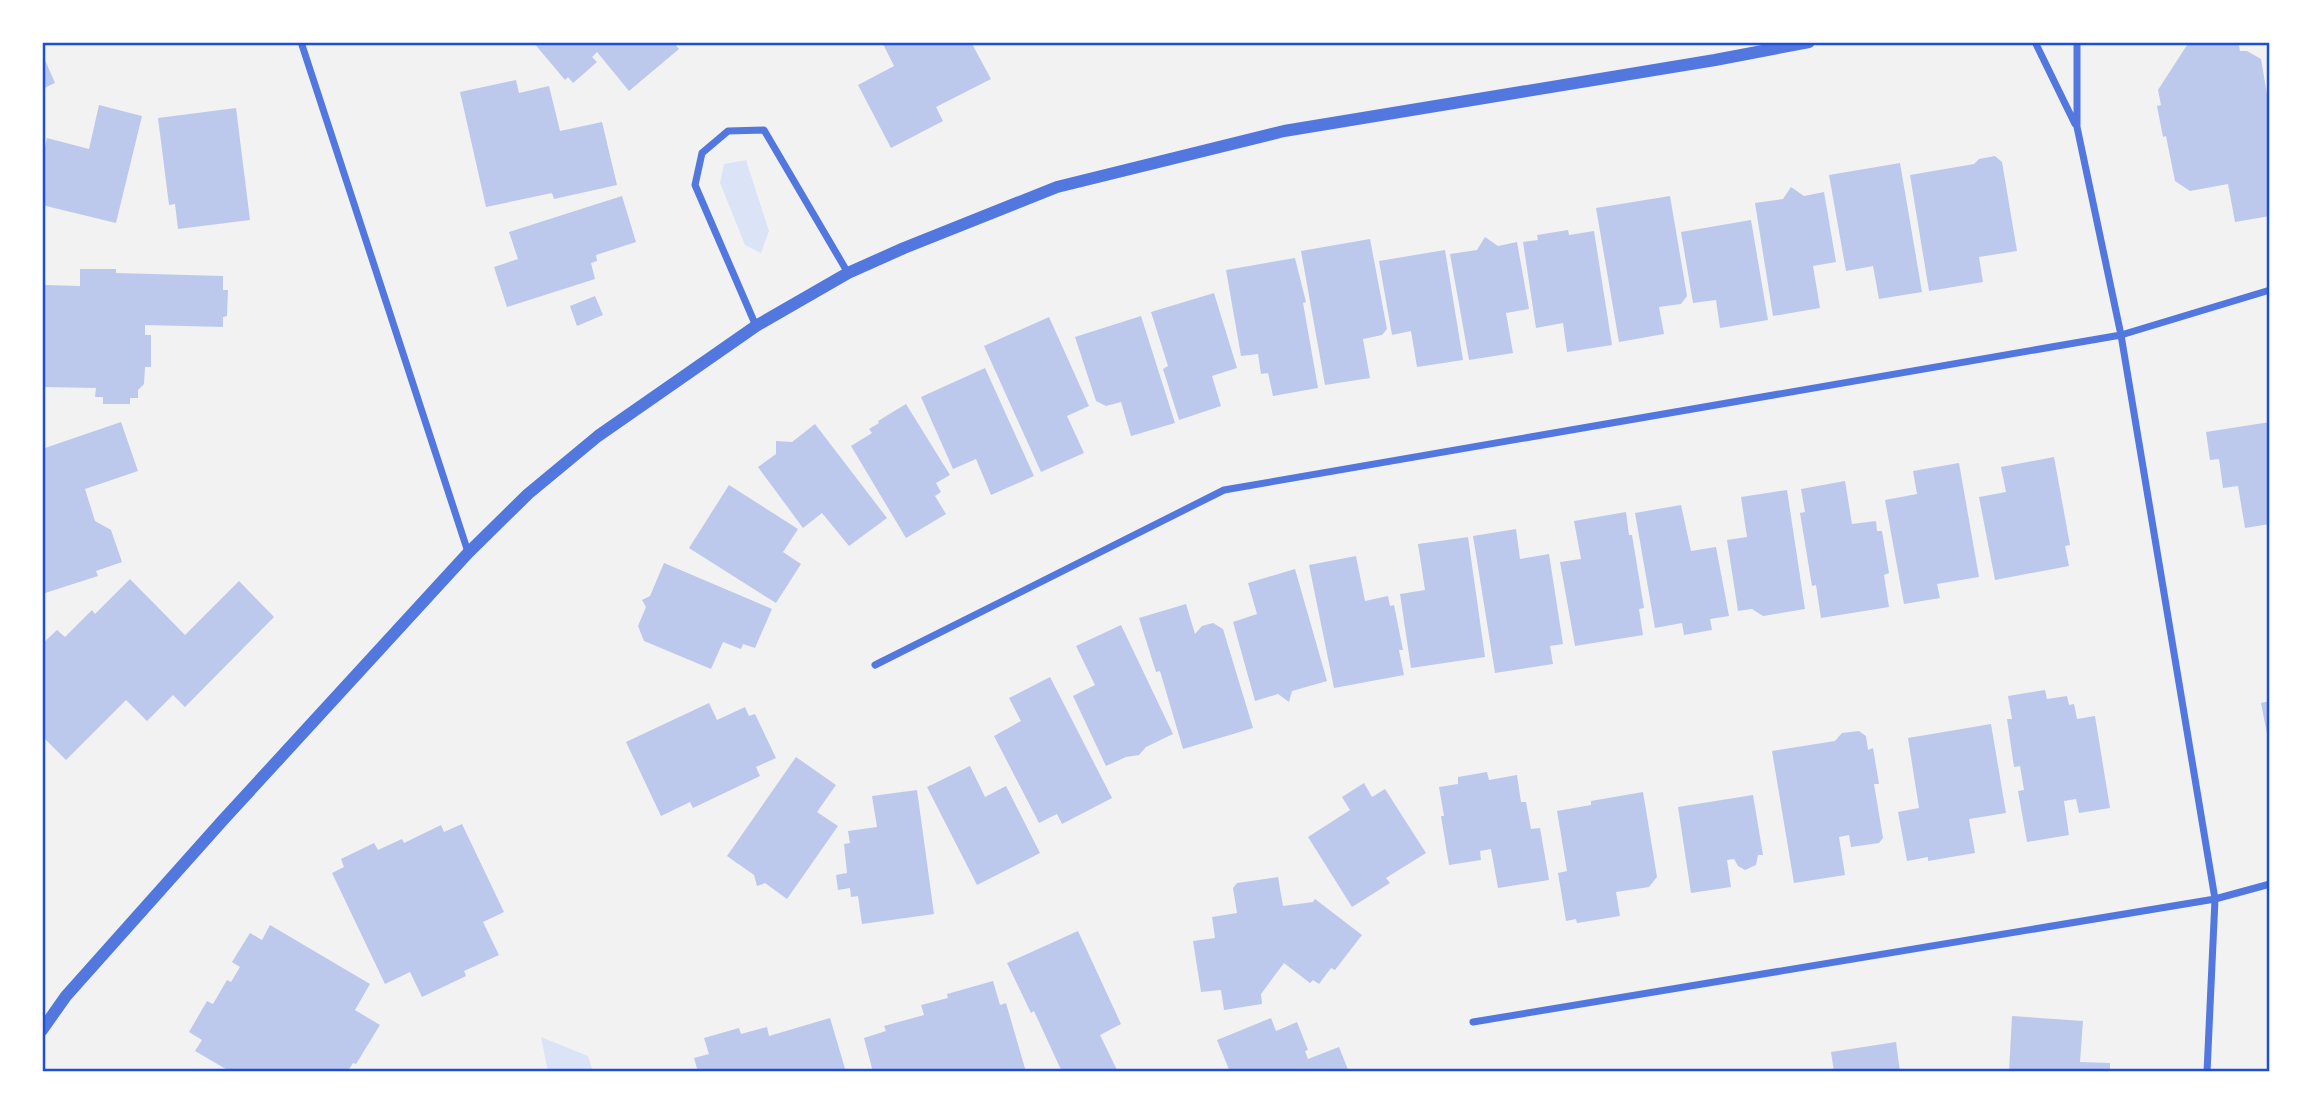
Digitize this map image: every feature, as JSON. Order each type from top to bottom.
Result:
[{"type":"street","points":[[301,42],[468,553]]},
{"type":"street","points":[[42,1030],[66,996],[196,851],[468,553],[528,494],[598,436],[756,326],[848,273],[1056,187],[1284,131],[1810,42]]},
{"type":"street","points":[[2035,42],[2077,127]]},
{"type":"street","points":[[2077,42],[2077,127],[2121,335],[2215,899],[2207,1072]]},
{"type":"street","points":[[756,326],[695,185],[702,153],[729,131],[764,130],[848,273]]},
{"type":"street","points":[[875,665],[1224,490],[2121,335],[2270,290]]},
{"type":"street","points":[[1474,1022],[2215,899],[2270,884]]},
{"type":"shaded area","points":[[746,160],[769,231],[761,253],[745,245],[720,183],[724,164]]},
{"type":"shaded area","points":[[541,1037],[588,1056],[593,1072],[548,1072]]},
{"type":"building","points":[[533,42],[673,42],[679,49],[629,91],[597,52],[592,57],[597,62],[573,83],[568,77],[565,80]]},
{"type":"building","points":[[882,42],[971,42],[991,79],[936,107],[943,121],[891,148],[858,85],[894,66]]},
{"type":"building","points":[[2189,42],[2234,42],[2239,45],[2240,51],[2247,51],[2261,59],[2270,112],[2270,216],[2235,222],[2228,184],[2190,191],[2175,181],[2157,106],[2161,105],[2158,90]]},
{"type":"building","points":[[42,53],[55,83],[42,89]]},
{"type":"building","points":[[516,80],[519,93],[549,86],[560,131],[602,122],[617,185],[554,199],[552,193],[486,207],[460,92]]},
{"type":"building","points":[[99,105],[142,116],[116,223],[42,205],[42,160],[47,138],[89,149]]},
{"type":"building","points":[[236,108],[250,220],[178,229],[175,204],[169,205],[158,118]]},
{"type":"building","points":[[1995,156],[2002,162],[2017,251],[1979,257],[1983,282],[1929,291],[1910,175],[1974,164],[1979,159]]},
{"type":"building","points":[[1900,163],[1922,292],[1879,299],[1873,266],[1846,271],[1829,175]]},
{"type":"building","points":[[1791,187],[1804,196],[1824,192],[1836,262],[1813,266],[1820,308],[1773,316],[1755,203],[1783,199]]},
{"type":"building","points":[[622,196],[636,242],[596,255],[597,261],[591,263],[595,279],[507,307],[494,267],[518,259],[509,232]]},
{"type":"building","points":[[1670,196],[1687,296],[1681,304],[1659,307],[1664,334],[1619,342],[1596,208]]},
{"type":"building","points":[[1751,220],[1768,320],[1720,328],[1716,300],[1693,303],[1681,232]]},
{"type":"building","points":[[1568,230],[1569,235],[1594,231],[1612,345],[1567,352],[1563,323],[1536,328],[1523,242],[1538,240],[1537,235]]},
{"type":"building","points":[[1485,237],[1498,246],[1517,242],[1529,309],[1506,313],[1513,353],[1469,360],[1450,254],[1477,250]]},
{"type":"building","points":[[1370,239],[1387,329],[1382,335],[1363,339],[1370,378],[1325,385],[1301,251]]},
{"type":"building","points":[[1445,250],[1463,360],[1417,367],[1411,331],[1392,335],[1379,261]]},
{"type":"building","points":[[1295,258],[1306,302],[1303,303],[1318,388],[1273,396],[1268,373],[1261,374],[1258,354],[1241,356],[1226,270]]},
{"type":"building","points":[[80,269],[116,269],[116,273],[223,276],[223,290],[228,290],[227,316],[223,317],[223,327],[145,325],[145,335],[151,335],[151,367],[145,367],[144,384],[138,390],[138,398],[130,398],[130,404],[103,404],[103,397],[95,397],[96,388],[43,387],[45,285],[80,286]]},
{"type":"building","points":[[1214,293],[1237,368],[1212,376],[1221,406],[1179,420],[1163,369],[1168,366],[1151,312]]},
{"type":"building","points":[[595,296],[603,315],[577,326],[570,306]]},
{"type":"building","points":[[1141,316],[1175,423],[1131,436],[1121,402],[1106,406],[1096,401],[1075,337]]},
{"type":"building","points":[[1049,317],[1089,406],[1067,416],[1084,453],[1041,472],[984,346]]},
{"type":"building","points":[[985,368],[1034,476],[991,495],[976,459],[953,469],[921,397]]},
{"type":"building","points":[[906,404],[950,475],[936,483],[941,492],[935,496],[946,514],[906,538],[851,446],[872,433],[869,429],[879,423],[878,421]]},
{"type":"building","points":[[121,422],[138,471],[85,489],[95,521],[111,530],[122,562],[96,571],[98,576],[42,594],[42,449]]},
{"type":"building","points":[[2270,422],[2270,524],[2245,528],[2238,486],[2223,488],[2219,459],[2210,460],[2206,432]]},
{"type":"building","points":[[815,424],[887,518],[849,546],[822,513],[803,528],[758,467],[776,454],[776,441],[792,442]]},
{"type":"building","points":[[2054,457],[2070,545],[2065,546],[2069,566],[1995,580],[1979,497],[2006,492],[2001,467]]},
{"type":"building","points":[[1959,463],[1979,577],[1937,584],[1940,598],[1904,604],[1885,500],[1917,494],[1913,471]]},
{"type":"building","points":[[1845,481],[1852,524],[1876,521],[1877,531],[1882,531],[1889,573],[1884,575],[1889,607],[1821,618],[1816,585],[1812,586],[1800,513],[1805,512],[1801,489]]},
{"type":"building","points":[[729,485],[798,529],[783,552],[801,564],[776,603],[689,548]]},
{"type":"building","points":[[1787,490],[1805,609],[1763,616],[1752,609],[1738,611],[1727,540],[1747,537],[1741,497]]},
{"type":"building","points":[[1681,505],[1691,551],[1716,547],[1729,616],[1710,619],[1712,630],[1684,635],[1682,623],[1655,628],[1635,513]]},
{"type":"building","points":[[1626,512],[1644,608],[1639,609],[1643,635],[1575,646],[1560,562],[1581,559],[1574,521]]},
{"type":"building","points":[[1516,529],[1520,559],[1549,554],[1563,644],[1550,646],[1553,664],[1495,673],[1473,536]]},
{"type":"building","points":[[1468,537],[1485,657],[1411,668],[1400,594],[1425,590],[1418,544]]},
{"type":"building","points":[[1356,556],[1365,601],[1388,596],[1390,606],[1394,605],[1403,650],[1399,650],[1404,675],[1334,688],[1309,565]]},
{"type":"building","points":[[664,563],[772,609],[755,648],[743,644],[741,649],[723,642],[711,669],[644,641],[638,626],[646,607],[642,600],[650,596]]},
{"type":"building","points":[[1295,569],[1327,681],[1292,691],[1289,702],[1278,694],[1255,701],[1233,622],[1257,614],[1248,583]]},
{"type":"building","points":[[130,579],[185,635],[239,581],[274,617],[185,707],[173,695],[147,721],[126,700],[66,760],[42,736],[42,644],[57,630],[65,637],[92,610],[95,614]]},
{"type":"building","points":[[1186,604],[1195,634],[1202,626],[1213,623],[1223,629],[1253,728],[1183,749],[1160,671],[1156,672],[1139,618]]},
{"type":"building","points":[[1121,625],[1173,734],[1146,747],[1139,755],[1126,757],[1106,766],[1073,696],[1095,685],[1076,646]]},
{"type":"building","points":[[1050,677],[1112,798],[1062,824],[1057,814],[1039,823],[994,736],[1021,721],[1009,698]]},
{"type":"building","points":[[2045,690],[2047,699],[2067,696],[2069,705],[2074,704],[2077,719],[2095,716],[2110,808],[2079,813],[2076,799],[2064,801],[2069,835],[2027,842],[2018,791],[2024,790],[2020,766],[2014,767],[2007,719],[2012,719],[2008,696]]},
{"type":"building","points":[[2270,701],[2270,744],[2269,744],[2261,703]]},
{"type":"building","points":[[709,703],[717,720],[745,707],[749,716],[755,714],[776,758],[756,767],[760,776],[693,808],[690,802],[661,816],[626,742]]},
{"type":"building","points":[[1991,724],[2006,813],[1969,819],[1975,853],[1928,861],[1928,857],[1907,861],[1898,812],[1919,808],[1908,738]]},
{"type":"building","points":[[1859,731],[1866,736],[1868,750],[1873,748],[1879,784],[1874,784],[1883,838],[1879,843],[1851,847],[1849,835],[1839,837],[1845,875],[1794,883],[1772,751],[1835,741],[1842,733]]},
{"type":"building","points":[[796,757],[836,785],[817,812],[838,826],[787,899],[765,883],[757,886],[754,875],[727,856]]},
{"type":"building","points":[[970,766],[985,797],[1006,786],[1040,853],[977,885],[927,787]]},
{"type":"building","points":[[1487,772],[1489,780],[1517,775],[1521,802],[1526,802],[1531,829],[1540,828],[1549,880],[1498,888],[1491,849],[1480,851],[1481,860],[1449,865],[1439,787],[1458,784],[1458,777]]},
{"type":"building","points":[[1364,783],[1372,797],[1385,789],[1426,853],[1386,878],[1390,883],[1352,907],[1308,837],[1350,810],[1342,797]]},
{"type":"building","points":[[917,790],[934,914],[862,924],[858,896],[851,897],[850,888],[838,890],[836,875],[847,873],[844,844],[850,843],[848,831],[877,827],[872,796]]},
{"type":"building","points":[[1643,792],[1657,877],[1649,887],[1616,892],[1620,916],[1577,923],[1576,919],[1566,921],[1558,873],[1567,871],[1557,811],[1591,805],[1591,801]]},
{"type":"building","points":[[1753,795],[1763,855],[1758,855],[1756,865],[1745,870],[1738,866],[1734,859],[1727,860],[1731,887],[1691,893],[1678,807]]},
{"type":"building","points":[[462,824],[504,912],[483,922],[499,955],[464,971],[466,976],[422,997],[410,972],[385,984],[332,873],[344,867],[341,859],[374,843],[378,850],[402,839],[404,843],[441,825],[444,832]]},
{"type":"building","points":[[1278,877],[1283,906],[1313,902],[1315,899],[1362,935],[1335,970],[1331,968],[1319,984],[1313,980],[1310,983],[1284,963],[1261,994],[1262,1004],[1224,1010],[1221,990],[1201,992],[1193,941],[1215,938],[1212,917],[1237,913],[1233,888],[1237,883]]},
{"type":"building","points":[[270,925],[370,984],[355,1010],[380,1025],[356,1064],[353,1063],[347,1072],[231,1072],[195,1051],[202,1040],[189,1032],[207,1001],[213,1004],[227,980],[231,982],[240,967],[232,962],[250,933],[262,940]]},
{"type":"building","points":[[1078,931],[1121,1024],[1100,1035],[1118,1072],[1062,1072],[1034,1011],[1031,1013],[1007,963]]},
{"type":"building","points":[[993,981],[1000,1005],[1006,1003],[1026,1072],[873,1072],[864,1038],[886,1031],[884,1026],[924,1015],[921,1005],[948,998],[947,994]]},
{"type":"building","points":[[2012,1016],[2083,1021],[2080,1062],[2110,1063],[2110,1072],[2009,1072]]},
{"type":"building","points":[[830,1018],[846,1072],[698,1072],[694,1058],[709,1054],[704,1038],[739,1028],[741,1034],[767,1027],[769,1036]]},
{"type":"building","points":[[1271,1018],[1276,1031],[1297,1022],[1308,1050],[1305,1051],[1308,1059],[1339,1047],[1349,1072],[1230,1072],[1217,1040]]},
{"type":"building","points":[[1896,1042],[1900,1072],[1834,1072],[1831,1052]]}]
